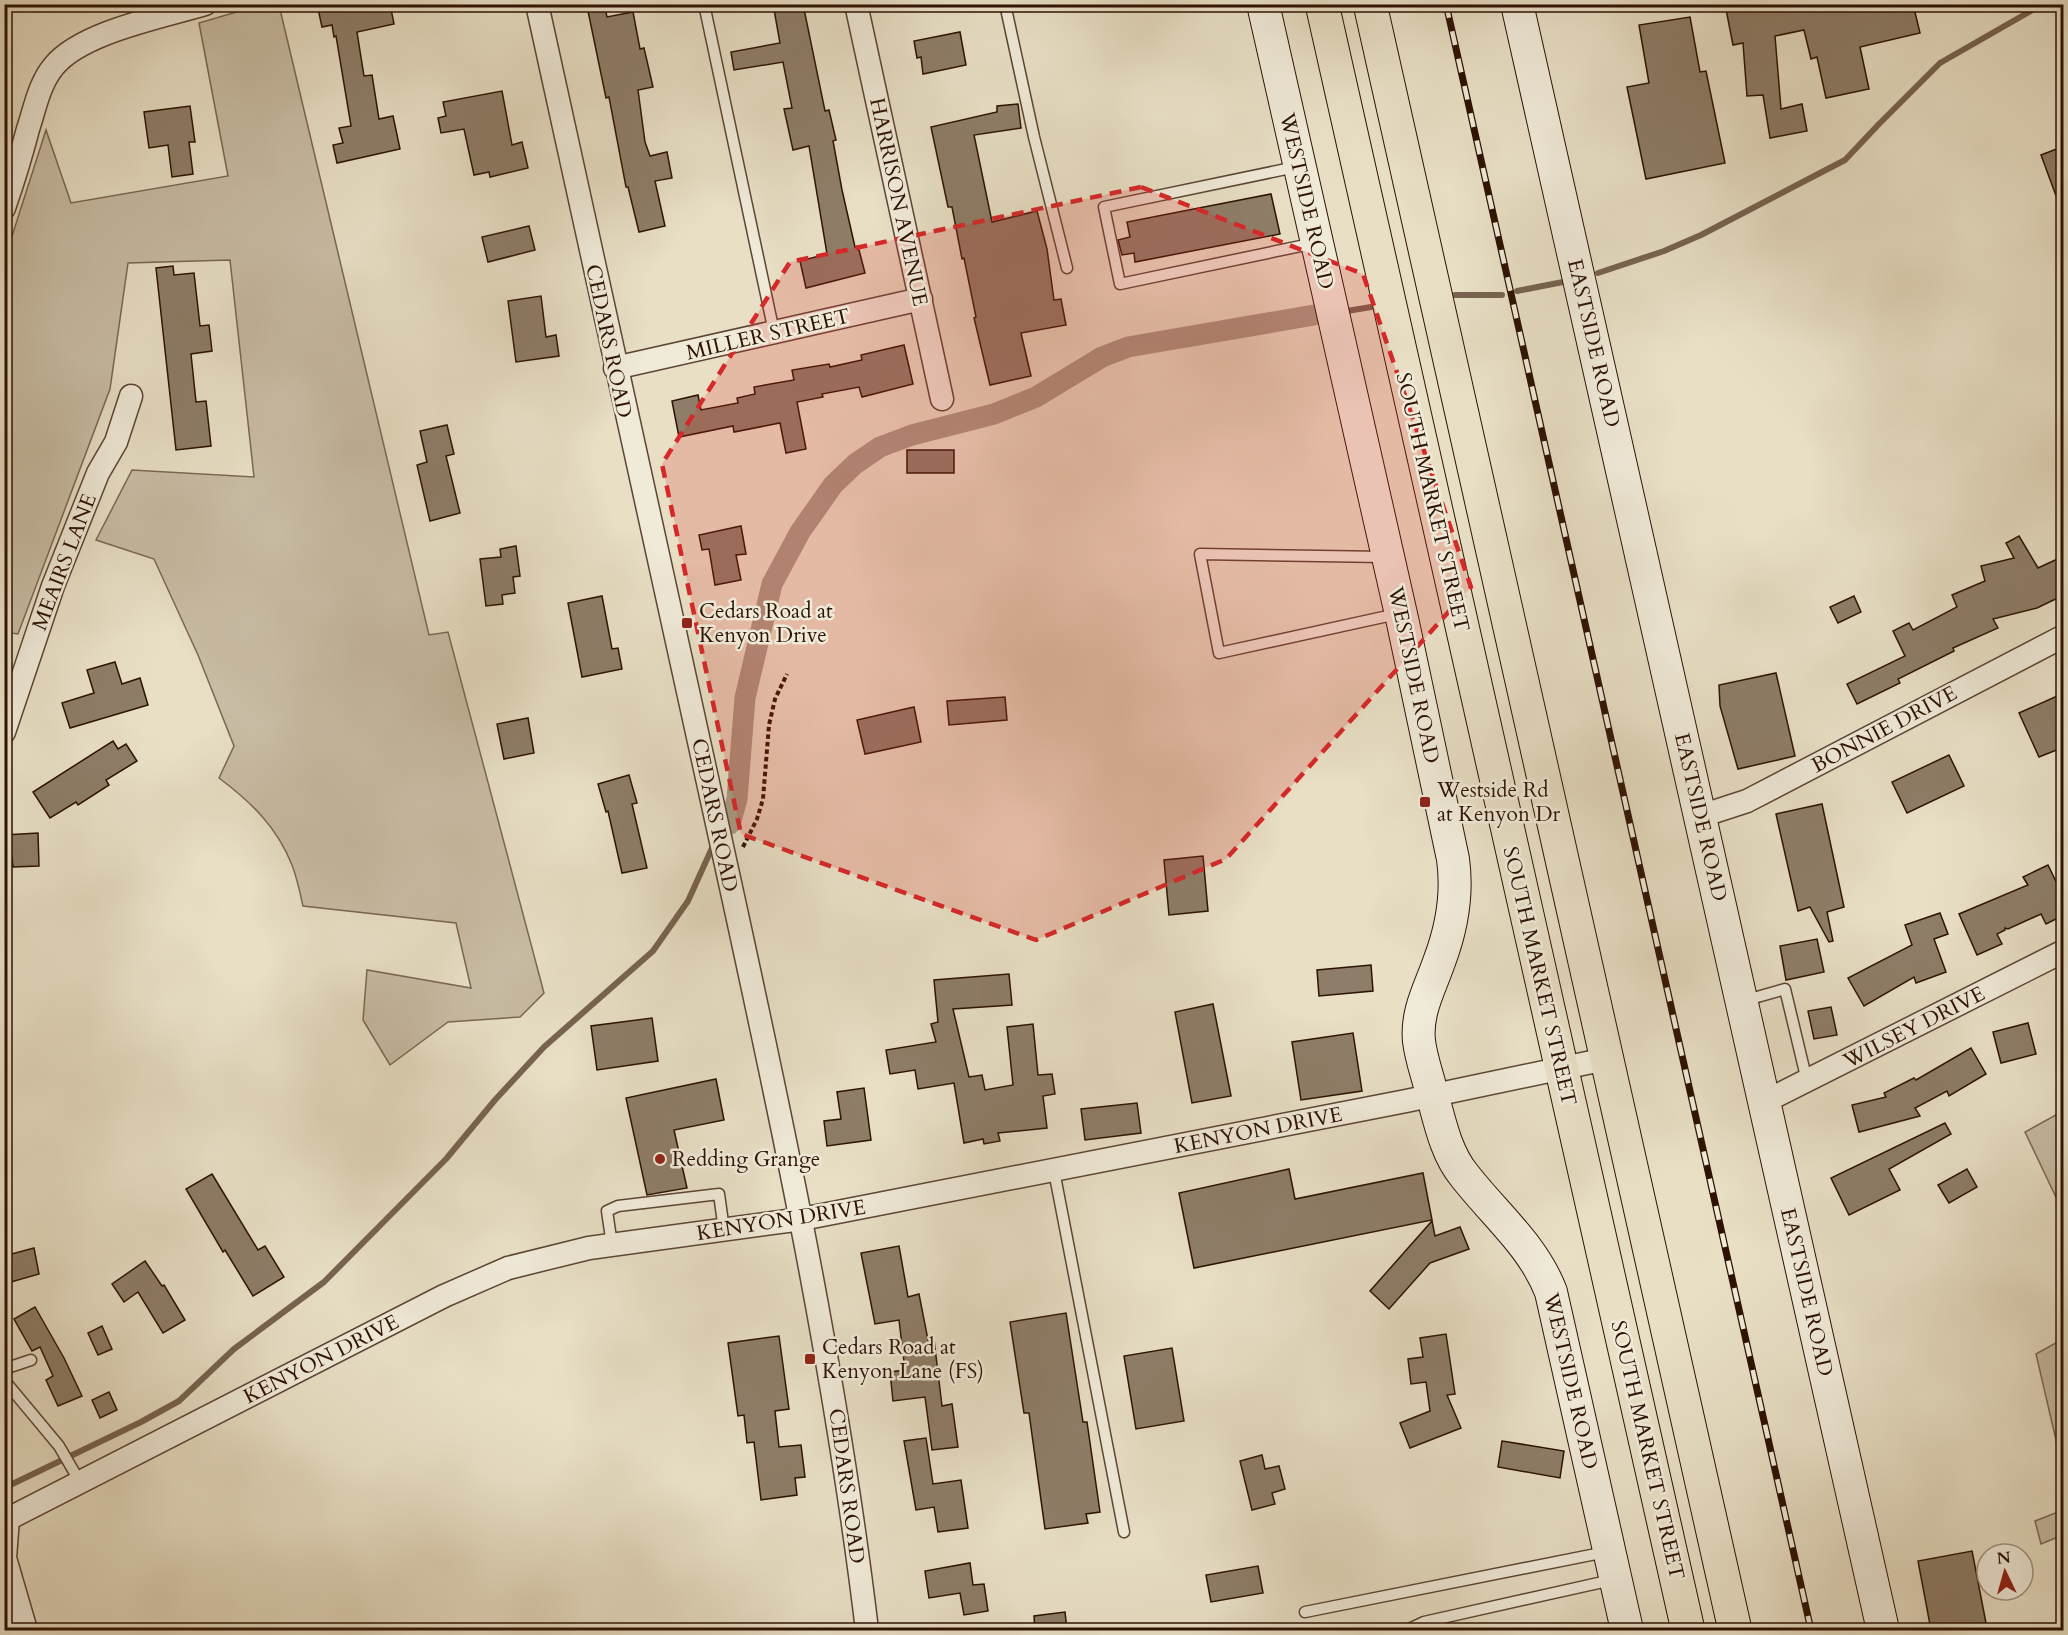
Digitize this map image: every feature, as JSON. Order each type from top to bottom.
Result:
[{"type":"main road","name":"SOUTH MARKET STREET","points":[[1322,4],[1688,1630]]},
{"type":"main road","points":[[1370,4],[1735,1630]]},
{"type":"street","points":[[4,208],[40,90],[50,71],[58,62],[76,47],[102,36],[205,4]]},
{"type":"street","name":"CEDARS ROAD","points":[[537,4],[615,368],[717,816],[802,1219],[847,1476],[867,1630]]},
{"type":"street","name":"HARRISON AVENUE","points":[[856,4],[942,399]]},
{"type":"street","name":"WESTSIDE ROAD","points":[[1263,4],[1449,832],[1456,887],[1453,916],[1439,963],[1425,998],[1419,1028],[1421,1053],[1455,1162],[1464,1176],[1531,1252],[1551,1292],[1627,1630]]},
{"type":"street","name":"EASTSIDE ROAD","points":[[1517,4],[1883,1630]]},
{"type":"street","name":"MILLER STREET","points":[[615,368],[921,298]]},
{"type":"street","name":"MEAIRS LANE","points":[[4,732],[53,586],[98,473],[116,442],[131,396]]},
{"type":"street","name":"BONNIE DRIVE","points":[[1701,816],[1747,801],[2064,636]]},
{"type":"street","name":"WILSEY DRIVE","points":[[1764,1102],[2064,951]]},
{"type":"street","name":"KENYON DRIVE","points":[[6,1520],[76,1476],[485,1276],[545,1257],[612,1245],[802,1219],[1054,1171],[1606,1059]]},
{"type":"street","points":[[6,1520],[5,1558],[26,1630]]},
{"type":"lane","points":[[704,4],[774,332]]},
{"type":"lane","points":[[1005,4],[1034,137],[1067,268]]},
{"type":"lane","points":[[1299,166],[1104,207],[1120,284],[1317,243]]},
{"type":"lane","points":[[1388,557],[1200,554],[1219,653],[1401,613]]},
{"type":"lane","points":[[1742,1002],[1785,989],[1806,1081]]},
{"type":"lane","points":[[1054,1171],[1124,1532]]},
{"type":"lane","points":[[612,1245],[607,1211],[618,1206],[719,1194],[724,1230]]},
{"type":"lane","points":[[4,1369],[31,1360]]},
{"type":"lane","points":[[4,1380],[59,1446],[76,1476]]},
{"type":"lane","points":[[1305,1612],[1613,1565]]},
{"type":"lane","points":[[1407,1630],[1424,1622],[1613,1565]]},
{"type":"path","points":[[729,878],[757,819],[763,799],[769,725],[775,699],[787,674]]},
{"type":"highlighted area","points":[[1141,187],[1363,274],[1471,587],[1226,859],[1036,940],[741,834],[662,464],[790,262]]},
{"type":"shaded area","points":[[260,5],[279,5],[429,635],[448,632],[544,993],[520,1017],[448,1022],[390,1065],[363,1020],[367,970],[471,988],[456,923],[303,906],[294,870],[279,839],[262,816],[219,778],[234,746],[198,655],[154,559],[96,540],[132,470],[254,477],[230,260],[128,263],[110,389],[18,634],[5,632],[5,258],[46,130],[71,203],[228,176],[199,23]]},
{"type":"shaded area","points":[[2063,1111],[2063,1212],[2025,1132]]},
{"type":"shaded area","points":[[2063,1339],[2063,1470],[2036,1354]]},
{"type":"shaded area","points":[[2063,1510],[2063,1535],[2041,1544],[2035,1521]]},
{"type":"building","points":[[317,4],[390,4],[394,24],[357,32],[364,76],[372,75],[379,119],[393,116],[400,149],[337,163],[333,145],[343,143],[339,128],[351,126],[336,36],[334,37],[332,25],[322,27]]},
{"type":"building","points":[[773,4],[803,4],[825,111],[829,110],[836,140],[833,141],[855,247],[858,246],[865,273],[806,288],[800,261],[827,254],[809,146],[793,150],[784,109],[792,108],[783,62],[734,70],[731,52],[780,43]]},
{"type":"building","points":[[1725,4],[1793,4],[1795,11],[1824,4],[1913,4],[1920,33],[1860,47],[1869,89],[1826,98],[1817,57],[1811,59],[1804,30],[1775,36],[1781,109],[1802,104],[1807,131],[1770,138],[1763,95],[1747,96],[1743,43],[1733,45]]},
{"type":"building","points":[[605,8],[607,17],[633,12],[640,49],[644,48],[653,87],[638,90],[645,142],[650,156],[667,152],[672,178],[655,181],[665,226],[639,232],[628,187],[626,187],[609,97],[606,98],[588,11]]},
{"type":"building","points":[[1690,17],[1700,72],[1706,71],[1725,163],[1646,179],[1627,87],[1649,83],[1639,25]]},
{"type":"building","points":[[960,32],[966,65],[923,74],[921,57],[917,58],[914,41]]},
{"type":"building","points":[[502,91],[512,145],[522,142],[528,168],[490,177],[489,172],[474,175],[464,129],[441,133],[438,118],[446,116],[443,102]]},
{"type":"building","points":[[1018,104],[1021,128],[974,135],[992,222],[1037,211],[1047,249],[1054,300],[1061,299],[1066,325],[1021,333],[1031,376],[990,385],[974,318],[976,317],[964,258],[962,259],[952,207],[948,207],[931,127],[997,112],[997,106]]},
{"type":"building","points":[[190,106],[195,142],[189,142],[193,174],[172,177],[168,145],[149,148],[144,112]]},
{"type":"building","points":[[2064,146],[2064,211],[2062,212],[2041,155]]},
{"type":"building","points":[[1271,194],[1280,234],[1135,262],[1134,253],[1122,255],[1118,240],[1130,237],[1127,222]]},
{"type":"building","points":[[529,226],[535,250],[488,262],[482,237]]},
{"type":"building","points":[[173,266],[174,275],[194,273],[200,326],[209,325],[212,351],[191,354],[196,402],[206,401],[211,446],[176,450],[156,268]]},
{"type":"building","points":[[541,296],[546,337],[556,335],[559,356],[516,362],[508,301]]},
{"type":"building","points":[[904,345],[913,384],[862,397],[859,387],[822,394],[823,397],[797,402],[806,449],[786,453],[780,423],[734,432],[733,426],[679,437],[672,401],[698,395],[701,410],[738,403],[737,398],[755,394],[754,387],[794,380],[792,370],[829,364],[830,367],[862,360],[861,355]]},
{"type":"building","points":[[447,425],[454,454],[446,456],[460,513],[430,521],[417,465],[427,462],[420,431]]},
{"type":"building","points":[[907,450],[954,450],[954,473],[907,473]]},
{"type":"building","points":[[741,526],[746,554],[736,555],[741,580],[715,585],[709,549],[702,550],[699,535]]},
{"type":"building","points":[[2019,536],[2038,568],[2064,556],[2064,595],[2037,608],[1993,619],[1998,628],[1953,648],[1954,651],[1898,679],[1900,683],[1857,704],[1847,684],[1905,656],[1893,631],[1909,623],[1913,630],[1957,607],[1952,595],[1985,581],[1981,566],[2014,558],[2006,543]]},
{"type":"building","points":[[516,546],[520,576],[513,577],[515,593],[502,595],[503,604],[486,606],[480,559],[501,557],[500,549]]},
{"type":"building","points":[[602,596],[612,649],[618,648],[622,669],[582,677],[568,603]]},
{"type":"building","points":[[1854,596],[1861,612],[1838,623],[1830,607]]},
{"type":"building","points":[[115,662],[122,684],[140,678],[148,705],[70,728],[62,703],[94,693],[87,670]]},
{"type":"building","points":[[1776,673],[1795,756],[1738,769],[1720,706],[1719,685]]},
{"type":"building","points":[[2064,693],[2064,747],[2039,757],[2019,713]]},
{"type":"building","points":[[1005,697],[1007,720],[949,725],[947,701]]},
{"type":"building","points":[[914,707],[921,742],[865,754],[857,720]]},
{"type":"building","points":[[528,718],[534,753],[504,759],[497,724]]},
{"type":"building","points":[[113,741],[118,749],[126,744],[137,761],[106,780],[109,785],[78,805],[76,802],[50,818],[33,792]]},
{"type":"building","points":[[1949,755],[1964,786],[1907,813],[1892,782]]},
{"type":"building","points":[[629,775],[637,803],[632,804],[647,868],[622,873],[608,811],[606,812],[598,784]]},
{"type":"building","points":[[1822,804],[1844,907],[1827,912],[1833,941],[1829,942],[1810,907],[1798,911],[1776,814]]},
{"type":"building","points":[[38,833],[39,866],[13,867],[12,858],[4,858],[4,835]]},
{"type":"building","points":[[1203,856],[1208,911],[1169,915],[1164,860]]},
{"type":"building","points":[[2048,865],[2064,898],[2064,915],[2046,924],[2041,914],[2008,929],[2005,928],[1997,934],[2002,944],[1977,955],[1959,914],[2028,885],[2023,877]]},
{"type":"building","points":[[1940,913],[1948,934],[1934,939],[1946,972],[1916,983],[1914,977],[1864,1006],[1848,978],[1912,945],[1905,925]]},
{"type":"building","points":[[1817,939],[1824,972],[1786,980],[1780,946]]},
{"type":"building","points":[[1371,965],[1373,991],[1319,996],[1317,970]]},
{"type":"building","points":[[1009,974],[1012,1005],[953,1009],[969,1077],[982,1075],[985,1090],[1013,1085],[1007,1027],[1033,1024],[1038,1075],[1052,1074],[1055,1094],[1043,1096],[1047,1128],[998,1133],[1000,1141],[984,1144],[983,1139],[964,1143],[954,1083],[918,1089],[915,1070],[890,1074],[886,1050],[936,1042],[931,1024],[938,1022],[934,980]]},
{"type":"building","points":[[1213,1004],[1231,1096],[1192,1103],[1175,1012]]},
{"type":"building","points":[[1831,1007],[1837,1035],[1814,1039],[1808,1011]]},
{"type":"building","points":[[652,1018],[658,1061],[597,1070],[591,1026]]},
{"type":"building","points":[[2028,1023],[2036,1054],[2001,1063],[1993,1032]]},
{"type":"building","points":[[1353,1033],[1362,1091],[1301,1100],[1292,1042]]},
{"type":"building","points":[[1971,1048],[1986,1074],[1949,1096],[1947,1091],[1915,1108],[1920,1116],[1859,1132],[1852,1105],[1886,1097],[1884,1093],[1914,1078],[1916,1080]]},
{"type":"building","name":"Redding Grange","points":[[716,1079],[724,1120],[674,1130],[687,1188],[647,1195],[626,1098]]},
{"type":"building","points":[[864,1088],[871,1140],[827,1146],[824,1121],[841,1119],[837,1092]]},
{"type":"building","points":[[1137,1103],[1141,1133],[1085,1140],[1081,1109]]},
{"type":"building","points":[[1945,1123],[1951,1134],[1889,1169],[1900,1190],[1849,1215],[1831,1178]]},
{"type":"building","points":[[1289,1169],[1295,1199],[1423,1173],[1432,1220],[1194,1268],[1179,1193]]},
{"type":"building","points":[[1967,1169],[1977,1187],[1949,1203],[1938,1185]]},
{"type":"building","points":[[212,1174],[258,1250],[265,1246],[284,1277],[253,1296],[225,1250],[223,1252],[186,1189]]},
{"type":"building","points":[[1432,1221],[1435,1236],[1460,1227],[1469,1249],[1430,1263],[1389,1309],[1370,1291]]},
{"type":"building","points":[[899,1246],[908,1297],[919,1294],[928,1340],[934,1339],[942,1406],[952,1404],[958,1447],[932,1450],[925,1397],[893,1401],[890,1372],[905,1370],[899,1320],[875,1324],[861,1253]]},
{"type":"building","points":[[34,1248],[39,1274],[4,1284],[4,1256]]},
{"type":"building","points":[[145,1261],[162,1286],[164,1285],[185,1320],[163,1333],[138,1292],[124,1302],[112,1284]]},
{"type":"building","points":[[35,1307],[64,1358],[82,1396],[58,1406],[46,1380],[53,1376],[40,1347],[32,1351],[14,1319]]},
{"type":"building","points":[[1066,1313],[1083,1422],[1087,1422],[1100,1512],[1086,1514],[1088,1523],[1045,1529],[1029,1413],[1024,1413],[1010,1322]]},
{"type":"building","points":[[102,1326],[112,1349],[98,1355],[88,1333]]},
{"type":"building","points":[[1446,1334],[1455,1394],[1447,1395],[1461,1428],[1410,1448],[1400,1423],[1430,1411],[1426,1382],[1411,1384],[1408,1359],[1423,1357],[1420,1338]]},
{"type":"building","points":[[779,1336],[789,1409],[775,1411],[779,1447],[801,1445],[805,1477],[795,1478],[797,1495],[761,1500],[754,1442],[747,1443],[744,1415],[738,1416],[728,1343]]},
{"type":"building","points":[[1172,1348],[1184,1421],[1136,1429],[1124,1356]]},
{"type":"building","points":[[109,1392],[117,1410],[100,1418],[92,1400]]},
{"type":"building","points":[[926,1438],[933,1484],[961,1480],[968,1528],[938,1532],[934,1507],[916,1510],[904,1441]]},
{"type":"building","points":[[1502,1441],[1564,1451],[1560,1478],[1498,1467]]},
{"type":"building","points":[[1262,1455],[1265,1469],[1279,1466],[1285,1489],[1272,1493],[1275,1504],[1252,1510],[1240,1461]]},
{"type":"building","points":[[1972,1551],[1975,1566],[1975,1602],[1982,1602],[1986,1623],[1948,1630],[1931,1630],[1918,1561]]},
{"type":"building","points":[[970,1563],[973,1585],[984,1584],[988,1611],[964,1615],[960,1593],[929,1598],[925,1571]]},
{"type":"building","points":[[1258,1566],[1263,1593],[1211,1602],[1206,1575]]},
{"type":"building","points":[[1065,1612],[1067,1630],[1035,1630],[1034,1616]]},
{"type":"waterway","points":[[1598,273],[1664,251],[1701,235],[1845,160],[1940,63],[2043,4]]},
{"type":"waterway","points":[[1517,291],[1563,282]]},
{"type":"waterway","points":[[1455,295],[1502,295]]},
{"type":"waterway","points":[[1347,311],[1371,307]]},
{"type":"waterway","points":[[730,824],[737,799],[745,698],[772,584],[800,532],[833,485],[855,464],[880,447],[912,435],[994,414],[1036,397],[1102,357],[1128,347],[1314,315]]},
{"type":"waterway","points":[[4,1488],[141,1422],[179,1401],[234,1349],[324,1282],[446,1159],[495,1100],[544,1047],[653,951],[688,901],[712,848]]},
{"type":"railway","points":[[1446,4],[1811,1630]]},
{"type":"place","name":"Cedars Road at Kenyon Drive","points":[[687,623]]},
{"type":"place","name":"Westside Rd at Kenyon Dr","points":[[1425,802]]},
{"type":"place","name":"Redding Grange","points":[[660,1159]]},
{"type":"place","name":"Cedars Road at Kenyon Lane (FS)","points":[[810,1359]]}]
